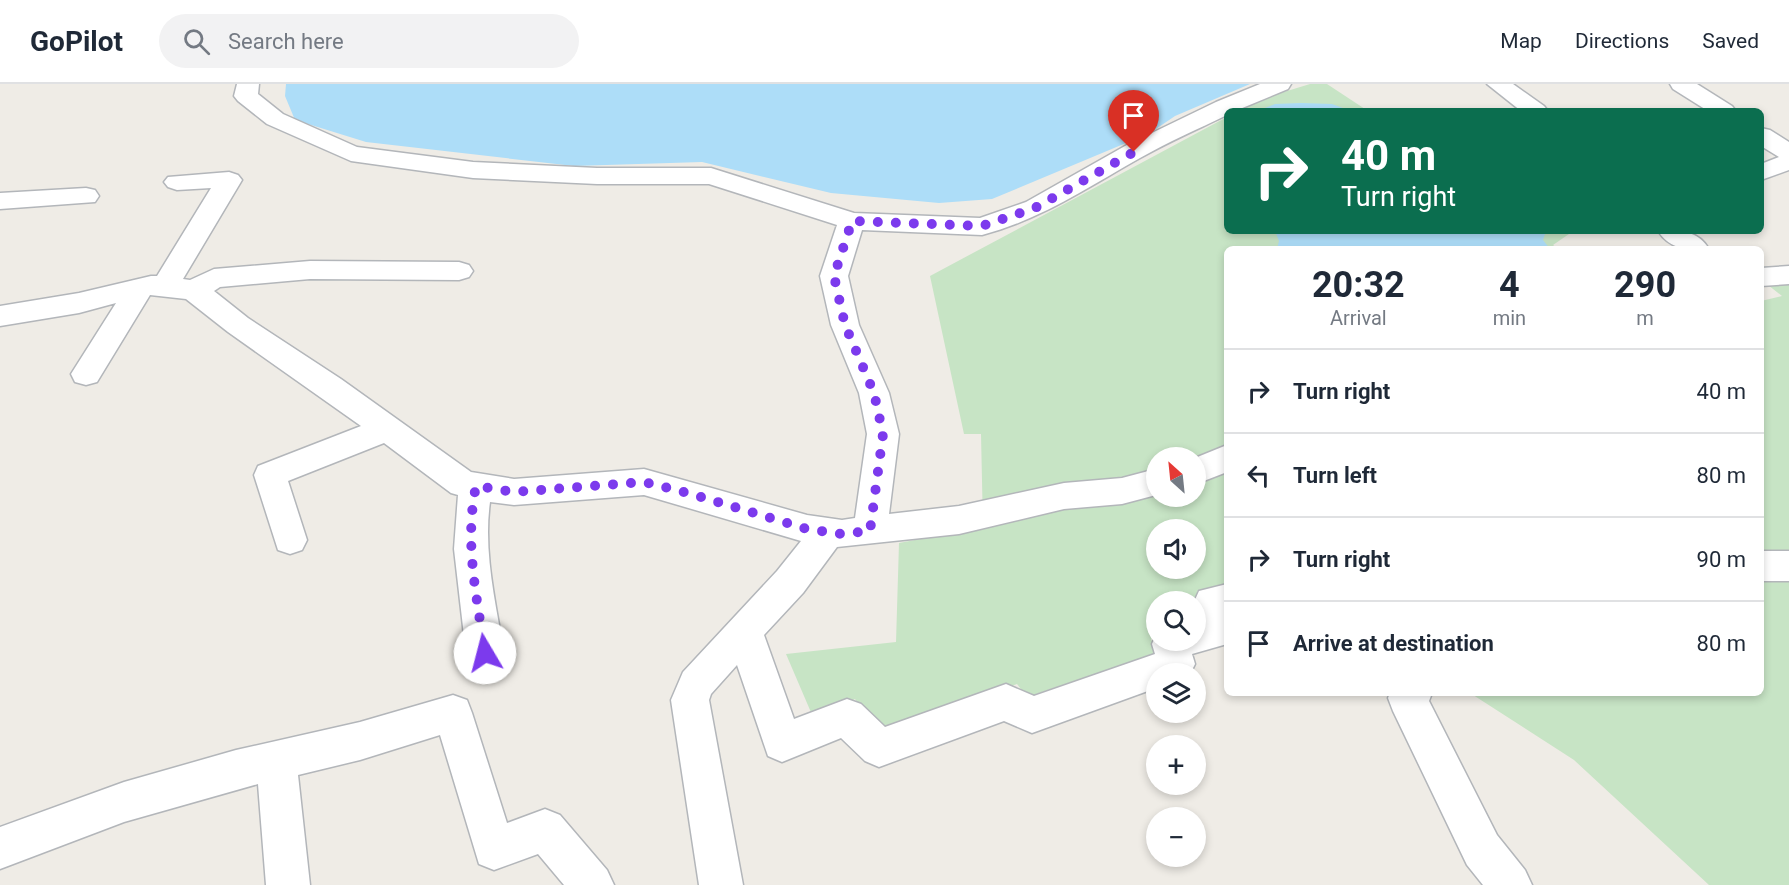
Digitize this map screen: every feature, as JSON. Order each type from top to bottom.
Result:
[{"type":"street","points":[[248,84],[246,96],[275,119],[351,154],[473,170],[597,176],[711,176],[852,221],[982,226],[1035,208],[1134,152],[1224,107],[1280,84]]},
{"type":"street","points":[[1498,84],[1532,108]]},
{"type":"street","points":[[1682,84],[1719,108]]},
{"type":"street","points":[[1764,137],[1789,153]]},
{"type":"street","points":[[1764,171],[1789,162]]},
{"type":"street","points":[[86,375],[166,288],[229,180],[177,182]]},
{"type":"street","points":[[0,201],[86,196]]},
{"type":"street","points":[[852,221],[834,276],[845,325],[874,393],[883,434],[870,531]]},
{"type":"street","points":[[1675,234],[1692,246]]},
{"type":"street","points":[[0,316],[214,278],[310,270],[459,272]]},
{"type":"street","points":[[1764,277],[1789,275]]},
{"type":"street","points":[[166,288],[238,325],[463,484],[514,492],[644,482],[807,529],[842,534],[959,520],[1064,496],[1122,491],[1146,485]]},
{"type":"street","points":[[290,540],[270,475],[387,429]]},
{"type":"street","points":[[1206,467],[1224,459]]},
{"type":"street","points":[[476,486],[471,509],[469,542],[485,653]]},
{"type":"street","points":[[721,885],[690,700],[696,684],[790,582],[829,532]]},
{"type":"street","points":[[1764,566],[1789,566]]},
{"type":"street","points":[[1206,634],[1215,632],[1218,622],[1212,602],[1224,600]]},
{"type":"street","points":[[745,632],[782,742],[847,717],[879,748],[1006,702],[1032,715],[1176,664],[1173,651]]},
{"type":"street","points":[[1409,696],[1407,698],[1482,850],[1510,885]]},
{"type":"street","points":[[0,848],[124,802],[360,741],[453,712],[494,849],[545,830],[592,885]]},
{"type":"street","points":[[276,761],[288,885]]},
{"type":"green space","points":[[1310,84],[1327,84],[1363,108],[1243,108],[1258,100]]},
{"type":"green space","points":[[1224,119],[1224,234],[1569,234],[1554,246],[1224,246],[1224,586],[1197,591],[1146,591],[1146,651],[1156,651],[1157,653],[1027,697],[1017,684],[878,733],[855,699],[813,717],[786,654],[896,642],[899,543],[983,527],[981,434],[964,434],[930,276]]},
{"type":"green space","points":[[1789,282],[1789,885],[1709,885],[1574,760],[1475,696],[1764,696],[1764,300],[1782,296],[1768,285]]},
{"type":"water","points":[[286,84],[1250,84],[1175,116],[1150,133],[992,199],[939,203],[831,193],[702,162],[574,166],[366,142],[295,120],[285,96]]},
{"type":"water","points":[[1275,104],[1332,104],[1343,108],[1265,108]]},
{"type":"water","points":[[1276,234],[1545,234],[1543,240],[1548,246],[1278,246],[1279,241]]},
{"type":"route","points":[[485,653],[469,542],[471,509],[476,486],[514,492],[644,482],[807,529],[842,534],[870,531],[883,434],[874,393],[845,325],[834,276],[852,221],[982,226],[1035,208],[1134,152]]}]
